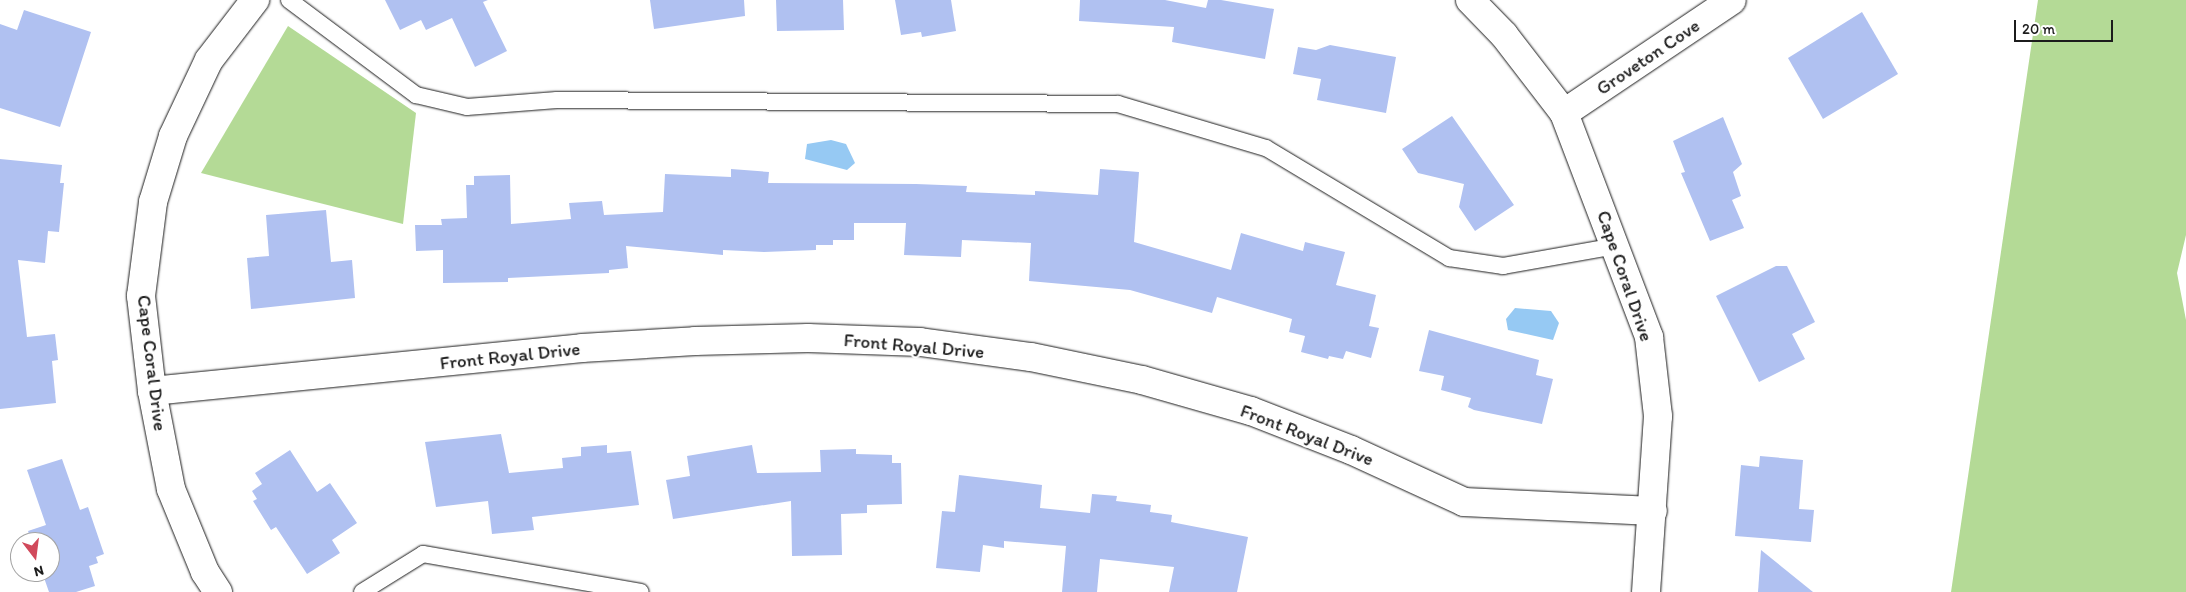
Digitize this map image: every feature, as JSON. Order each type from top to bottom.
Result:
[{"type":"street","name":"Cape Coral Drive","points":[[218,592],[205,572],[171,489],[152,391],[141,296],[153,202],[173,136],[209,60],[255,0]]},
{"type":"street","name":"Cape Coral Drive","points":[[1470,0],[1504,35],[1564,113],[1617,246],[1649,337],[1658,416],[1646,592]]},
{"type":"street","name":"Groveton Cove","points":[[1564,113],[1732,0]]},
{"type":"street","name":"Front Royal Drive","points":[[152,391],[582,348],[695,341],[808,338],[920,342],[1031,357],[1142,380],[1251,411],[1351,450],[1464,502],[1653,511]]},
{"type":"lane","points":[[289,0],[416,96],[467,107],[558,100],[1118,104],[1266,148],[1448,258],[1503,266],[1617,246]]},
{"type":"lane","points":[[362,592],[423,554],[641,592]]},
{"type":"green space","points":[[2038,0],[2186,0],[2186,235],[2177,273],[2186,320],[2186,592],[1951,592]]},
{"type":"green space","points":[[288,26],[416,113],[403,224],[201,173]]},
{"type":"water","points":[[831,140],[846,144],[855,163],[847,170],[805,159],[807,144]]},
{"type":"water","points":[[1515,308],[1551,311],[1559,323],[1553,340],[1508,330],[1506,319]]},
{"type":"building","points":[[385,0],[488,0],[483,2],[507,51],[475,67],[452,18],[426,30],[421,20],[400,30]]},
{"type":"building","points":[[650,0],[744,0],[745,16],[654,29]]},
{"type":"building","points":[[776,0],[843,0],[844,30],[777,31]]},
{"type":"building","points":[[895,0],[951,0],[956,31],[922,37],[921,32],[901,35]]},
{"type":"building","points":[[1080,0],[1165,0],[1206,8],[1208,0],[1221,0],[1274,9],[1265,59],[1172,42],[1174,27],[1079,21]]},
{"type":"building","points":[[24,10],[91,32],[60,127],[0,108],[0,24],[17,30]]},
{"type":"building","points":[[1862,12],[1898,74],[1823,119],[1788,58]]},
{"type":"building","points":[[1330,45],[1396,57],[1386,113],[1317,100],[1321,79],[1293,74],[1298,47],[1316,50]]},
{"type":"building","points":[[1452,116],[1514,205],[1475,231],[1459,207],[1464,184],[1418,173],[1402,149]]},
{"type":"building","points":[[1723,117],[1742,164],[1733,172],[1741,196],[1732,200],[1744,228],[1710,241],[1681,173],[1685,172],[1673,141]]},
{"type":"building","points":[[0,159],[62,165],[60,183],[64,183],[59,232],[48,231],[45,263],[18,260],[27,337],[55,334],[58,360],[52,361],[56,403],[0,409]]},
{"type":"building","points":[[731,169],[769,172],[768,183],[967,186],[966,192],[1035,195],[1035,191],[1098,195],[1100,169],[1139,172],[1134,242],[1231,270],[1241,233],[1303,251],[1305,242],[1345,252],[1336,285],[1376,295],[1369,326],[1379,328],[1371,358],[1346,351],[1343,359],[1329,356],[1328,359],[1301,352],[1305,336],[1289,332],[1292,319],[1217,297],[1212,313],[1130,290],[1029,281],[1031,243],[962,240],[961,257],[904,255],[906,223],[854,223],[854,240],[833,240],[833,245],[816,245],[816,250],[764,252],[723,250],[723,255],[626,246],[628,268],[609,270],[609,273],[508,278],[508,282],[443,283],[443,250],[416,251],[415,225],[442,225],[441,219],[467,218],[466,185],[474,185],[474,176],[510,175],[511,224],[571,219],[569,203],[602,201],[604,215],[663,212],[665,174],[731,177]]},
{"type":"building","points":[[326,210],[331,262],[352,260],[355,298],[251,309],[247,258],[269,256],[266,215]]},
{"type":"building","points":[[1776,266],[1787,266],[1815,322],[1792,334],[1805,359],[1759,382],[1716,296]]},
{"type":"building","points":[[1429,330],[1539,360],[1536,375],[1553,379],[1542,424],[1474,410],[1468,407],[1471,398],[1441,390],[1444,376],[1419,371]]},
{"type":"building","points":[[501,434],[509,473],[563,468],[562,458],[581,456],[581,447],[607,445],[607,453],[631,451],[639,505],[532,517],[534,530],[492,534],[488,501],[436,507],[425,442]]},
{"type":"building","points":[[752,445],[757,473],[821,472],[820,450],[856,449],[856,454],[892,455],[892,463],[901,463],[902,504],[867,505],[867,513],[841,514],[842,555],[792,556],[791,501],[673,519],[666,480],[690,476],[687,456]]},
{"type":"building","points":[[290,450],[317,492],[330,483],[357,523],[332,540],[340,553],[307,574],[276,527],[271,530],[253,501],[257,499],[252,491],[262,484],[255,473]]},
{"type":"building","points":[[1760,456],[1803,460],[1799,509],[1814,510],[1811,542],[1735,536],[1741,465],[1759,467]]},
{"type":"building","points":[[62,459],[80,510],[88,507],[104,554],[96,557],[98,563],[89,566],[95,586],[76,592],[49,592],[46,582],[60,582],[60,532],[28,532],[46,525],[27,470]]},
{"type":"building","points":[[959,475],[1042,485],[1040,508],[1090,513],[1092,494],[1117,496],[1116,501],[1151,505],[1150,512],[1172,515],[1171,522],[1248,537],[1237,592],[1169,592],[1174,567],[1100,559],[1097,592],[1062,592],[1066,546],[1004,541],[1004,548],[983,545],[980,572],[936,568],[942,511],[955,512]]},
{"type":"building","points":[[1761,550],[1813,592],[1758,592]]}]
